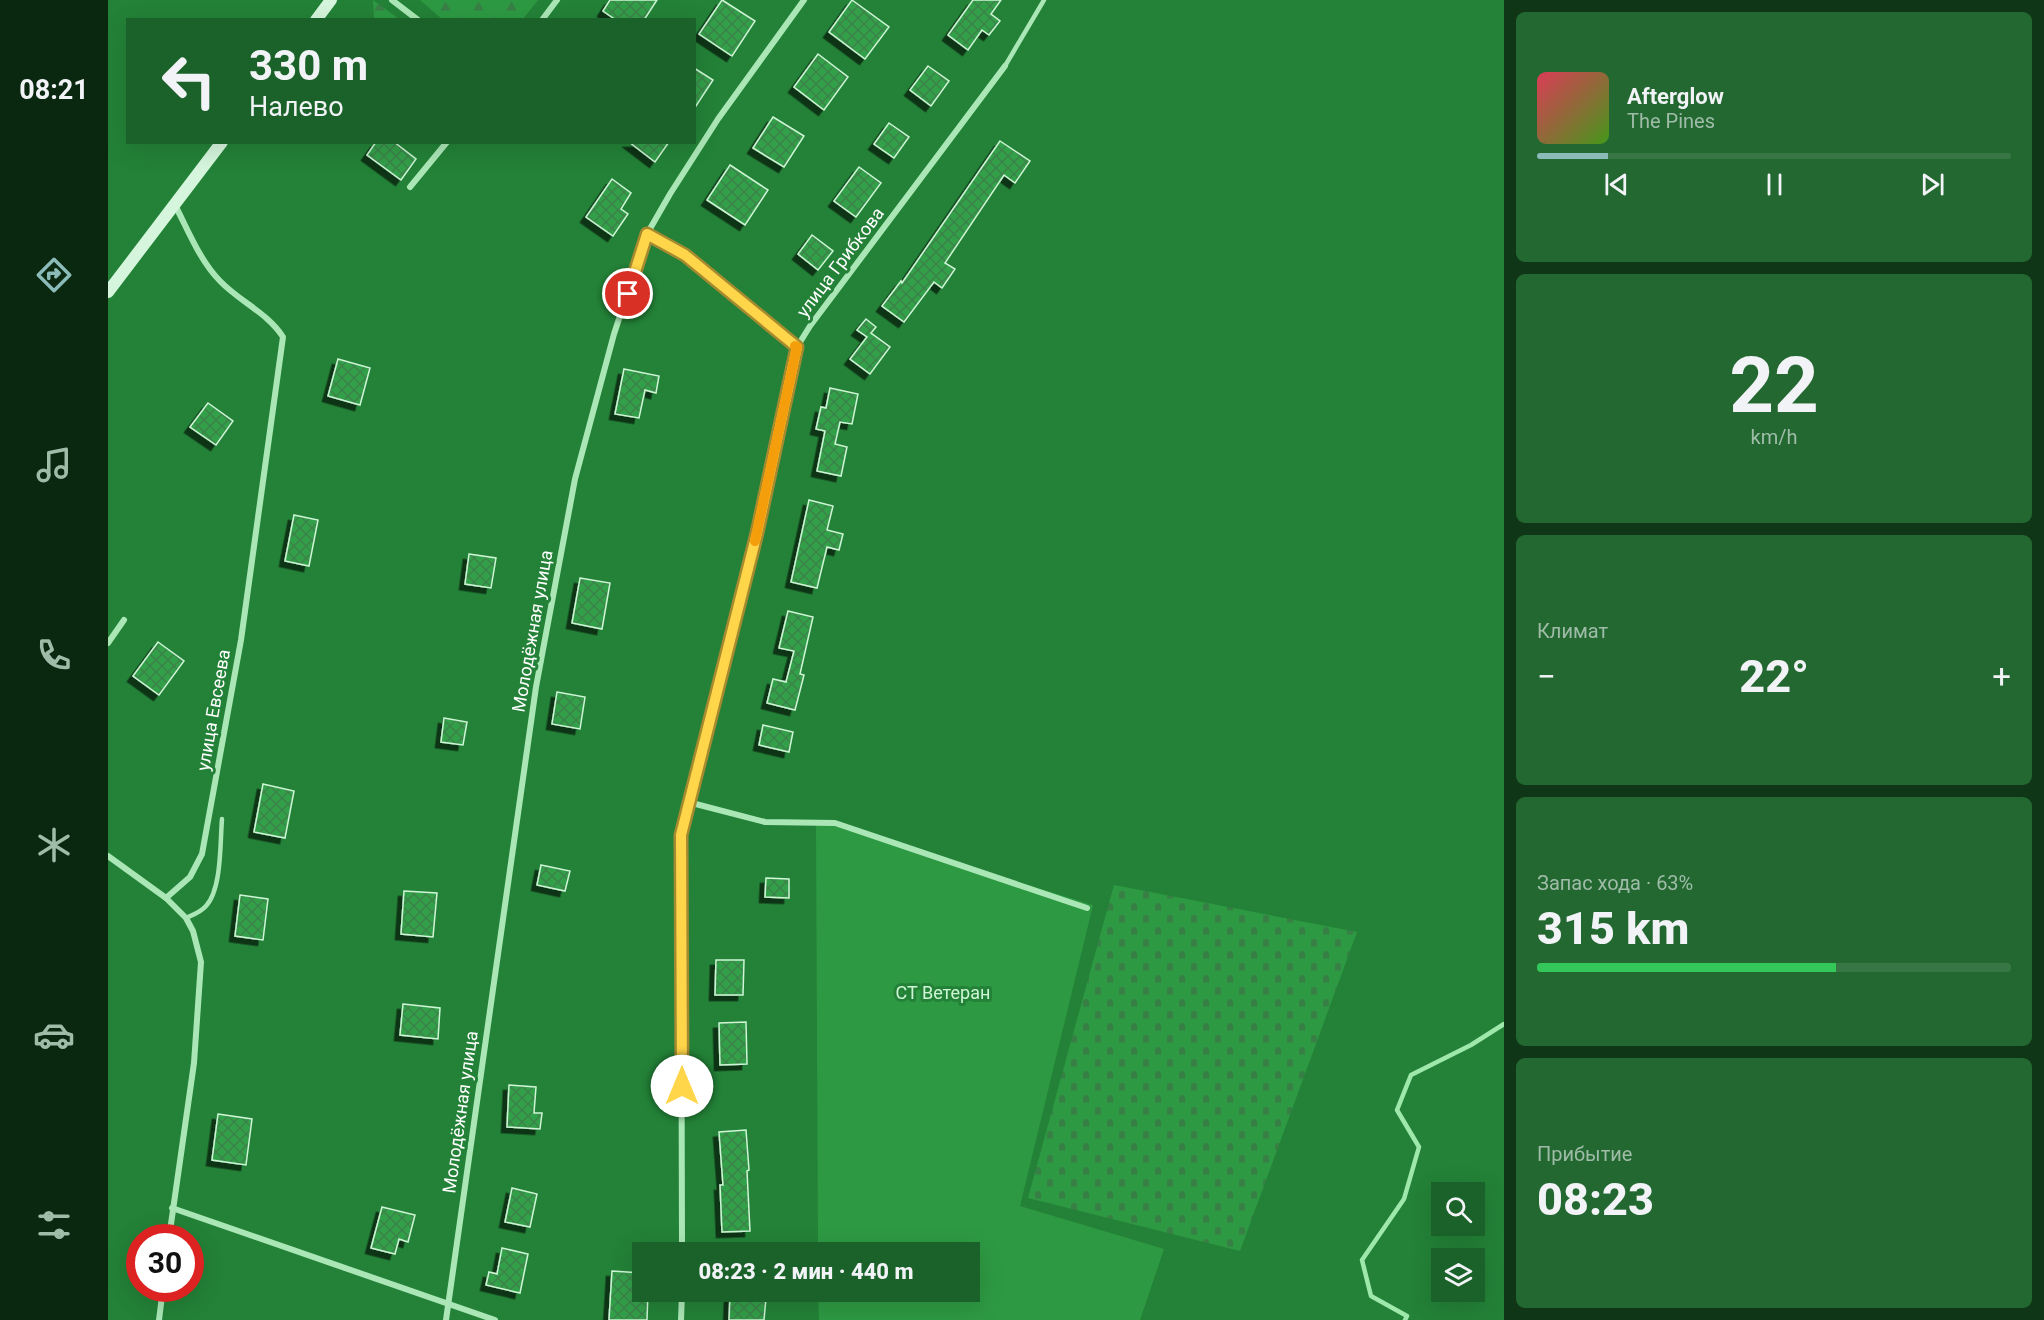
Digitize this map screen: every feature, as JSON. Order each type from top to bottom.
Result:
[{"type":"main road","points":[[318,18],[331,0]]},
{"type":"main road","points":[[108,292],[221,144]]},
{"type":"street","points":[[392,0],[415,18]]},
{"type":"street","points":[[544,18],[557,0]]},
{"type":"street","name":"Молодёжная улица","points":[[446,1320],[536,687],[574,480],[615,334],[647,234],[718,119],[804,0]]},
{"type":"street","name":"улица Грибкова","points":[[682,1242],[681,835],[757,533],[797,347],[810,326],[1005,66]]},
{"type":"street","points":[[410,187],[445,144]]},
{"type":"street","name":"улица Евсеева","points":[[166,897],[190,877],[202,854],[240,640],[283,337],[275,325],[221,283],[210,270],[175,205]]},
{"type":"street","points":[[647,234],[685,255],[797,347]]},
{"type":"street","points":[[108,643],[124,620]]},
{"type":"street","points":[[688,802],[765,822],[835,823],[1087,908]]},
{"type":"street","points":[[108,855],[166,897],[186,918],[193,931],[201,962],[194,1064],[170,1224]]},
{"type":"street","points":[[172,1208],[495,1320]]},
{"type":"street","points":[[159,1320],[161,1302]]},
{"type":"street","points":[[681,1320],[682,1302]]},
{"type":"lane","points":[[1005,66],[1044,0]]},
{"type":"lane","points":[[186,918],[204,909],[212,900],[216,886],[222,819]]},
{"type":"green space","points":[[373,0],[398,18],[374,18]]},
{"type":"green space","points":[[420,0],[538,0],[524,18],[441,18]]},
{"type":"green space","name":"СТ Ветеран","points":[[816,820],[1093,905],[1020,1206],[1164,1249],[1140,1320],[819,1320],[818,1302],[980,1302],[980,1242],[818,1242]]},
{"type":"green space","points":[[1114,885],[1357,932],[1240,1251],[1028,1198]]},
{"type":"building","points":[[610,0],[657,0],[645,18],[613,18],[603,11]]},
{"type":"building","points":[[722,0],[755,21],[732,56],[699,34]]},
{"type":"building","points":[[852,0],[889,27],[865,59],[829,32]]},
{"type":"building","points":[[973,0],[1001,0],[991,14],[1000,21],[989,35],[982,30],[968,50],[948,35]]},
{"type":"building","points":[[818,54],[848,77],[824,110],[794,87]]},
{"type":"building","points":[[928,66],[949,81],[931,106],[910,90]]},
{"type":"building","points":[[696,69],[713,80],[696,106]]},
{"type":"building","points":[[773,117],[804,136],[784,167],[753,148]]},
{"type":"building","points":[[889,123],[909,137],[894,158],[874,144]]},
{"type":"building","points":[[1000,141],[1030,161],[1015,183],[1004,175],[945,263],[955,269],[942,288],[934,282],[904,322],[882,306],[901,281],[902,283]]},
{"type":"building","points":[[375,144],[397,144],[416,159],[401,180],[367,155]]},
{"type":"building","points":[[632,144],[668,144],[655,162]]},
{"type":"building","points":[[730,165],[768,190],[745,225],[707,200]]},
{"type":"building","points":[[859,167],[881,183],[856,217],[834,201]]},
{"type":"building","points":[[612,179],[631,193],[621,209],[628,214],[613,236],[586,217]]},
{"type":"building","points":[[812,235],[833,251],[818,270],[798,254]]},
{"type":"building","points":[[866,319],[876,327],[871,333],[890,347],[870,374],[850,359],[867,337],[857,330]]},
{"type":"building","points":[[338,359],[370,368],[360,405],[328,396]]},
{"type":"building","points":[[624,369],[659,376],[656,393],[645,390],[639,418],[615,414]]},
{"type":"building","points":[[830,388],[858,394],[852,424],[840,422],[835,444],[847,447],[841,476],[817,471],[825,431],[816,429],[821,407],[826,408]]},
{"type":"building","points":[[208,403],[233,421],[216,445],[190,427]]},
{"type":"building","points":[[809,500],[833,506],[827,530],[843,534],[839,550],[827,547],[817,588],[791,582]]},
{"type":"building","points":[[294,515],[318,520],[309,566],[285,561]]},
{"type":"building","points":[[469,554],[496,558],[491,588],[465,584]]},
{"type":"building","points":[[580,578],[610,583],[602,629],[572,623]]},
{"type":"building","points":[[788,611],[813,617],[800,674],[804,675],[795,710],[767,703],[773,679],[786,682],[794,651],[779,648]]},
{"type":"building","points":[[158,642],[184,661],[159,695],[133,676]]},
{"type":"building","points":[[557,692],[585,697],[580,729],[552,724]]},
{"type":"building","points":[[444,718],[467,722],[463,745],[441,742]]},
{"type":"building","points":[[763,725],[793,732],[789,752],[759,745]]},
{"type":"building","points":[[263,784],[294,791],[285,838],[254,832]]},
{"type":"building","points":[[541,865],[570,871],[565,891],[537,885]]},
{"type":"building","points":[[766,878],[789,879],[789,898],[765,897]]},
{"type":"building","points":[[404,891],[437,893],[433,937],[401,934]]},
{"type":"building","points":[[240,895],[268,899],[263,940],[235,936]]},
{"type":"building","points":[[716,960],[744,960],[743,995],[715,995]]},
{"type":"building","points":[[403,1004],[440,1008],[438,1039],[400,1035]]},
{"type":"building","points":[[746,1022],[747,1064],[720,1065],[719,1023]]},
{"type":"building","points":[[509,1085],[536,1087],[534,1113],[542,1113],[540,1129],[507,1127]]},
{"type":"building","points":[[218,1114],[252,1119],[246,1165],[212,1160]]},
{"type":"building","points":[[746,1130],[750,1231],[722,1232],[720,1185],[723,1185],[719,1132]]},
{"type":"building","points":[[512,1188],[537,1194],[530,1227],[505,1222]]},
{"type":"building","points":[[382,1207],[415,1215],[408,1242],[399,1239],[395,1254],[371,1248]]},
{"type":"building","points":[[502,1248],[528,1254],[520,1293],[486,1285],[489,1272],[497,1274]]},
{"type":"building","points":[[612,1271],[632,1272],[632,1302],[648,1302],[647,1320],[609,1320]]},
{"type":"building","points":[[730,1302],[766,1302],[764,1320],[729,1320]]},
{"type":"waterway","points":[[1405,1320],[1407,1316],[1371,1296],[1362,1260],[1404,1199],[1419,1147],[1397,1110],[1411,1075],[1471,1045],[1504,1024]]},
{"type":"slow traffic","points":[[755,541],[780,431],[797,347],[795,346]]},
{"type":"route","points":[[628,294],[647,234],[685,255],[797,347],[757,533],[681,835],[682,1086]]}]
